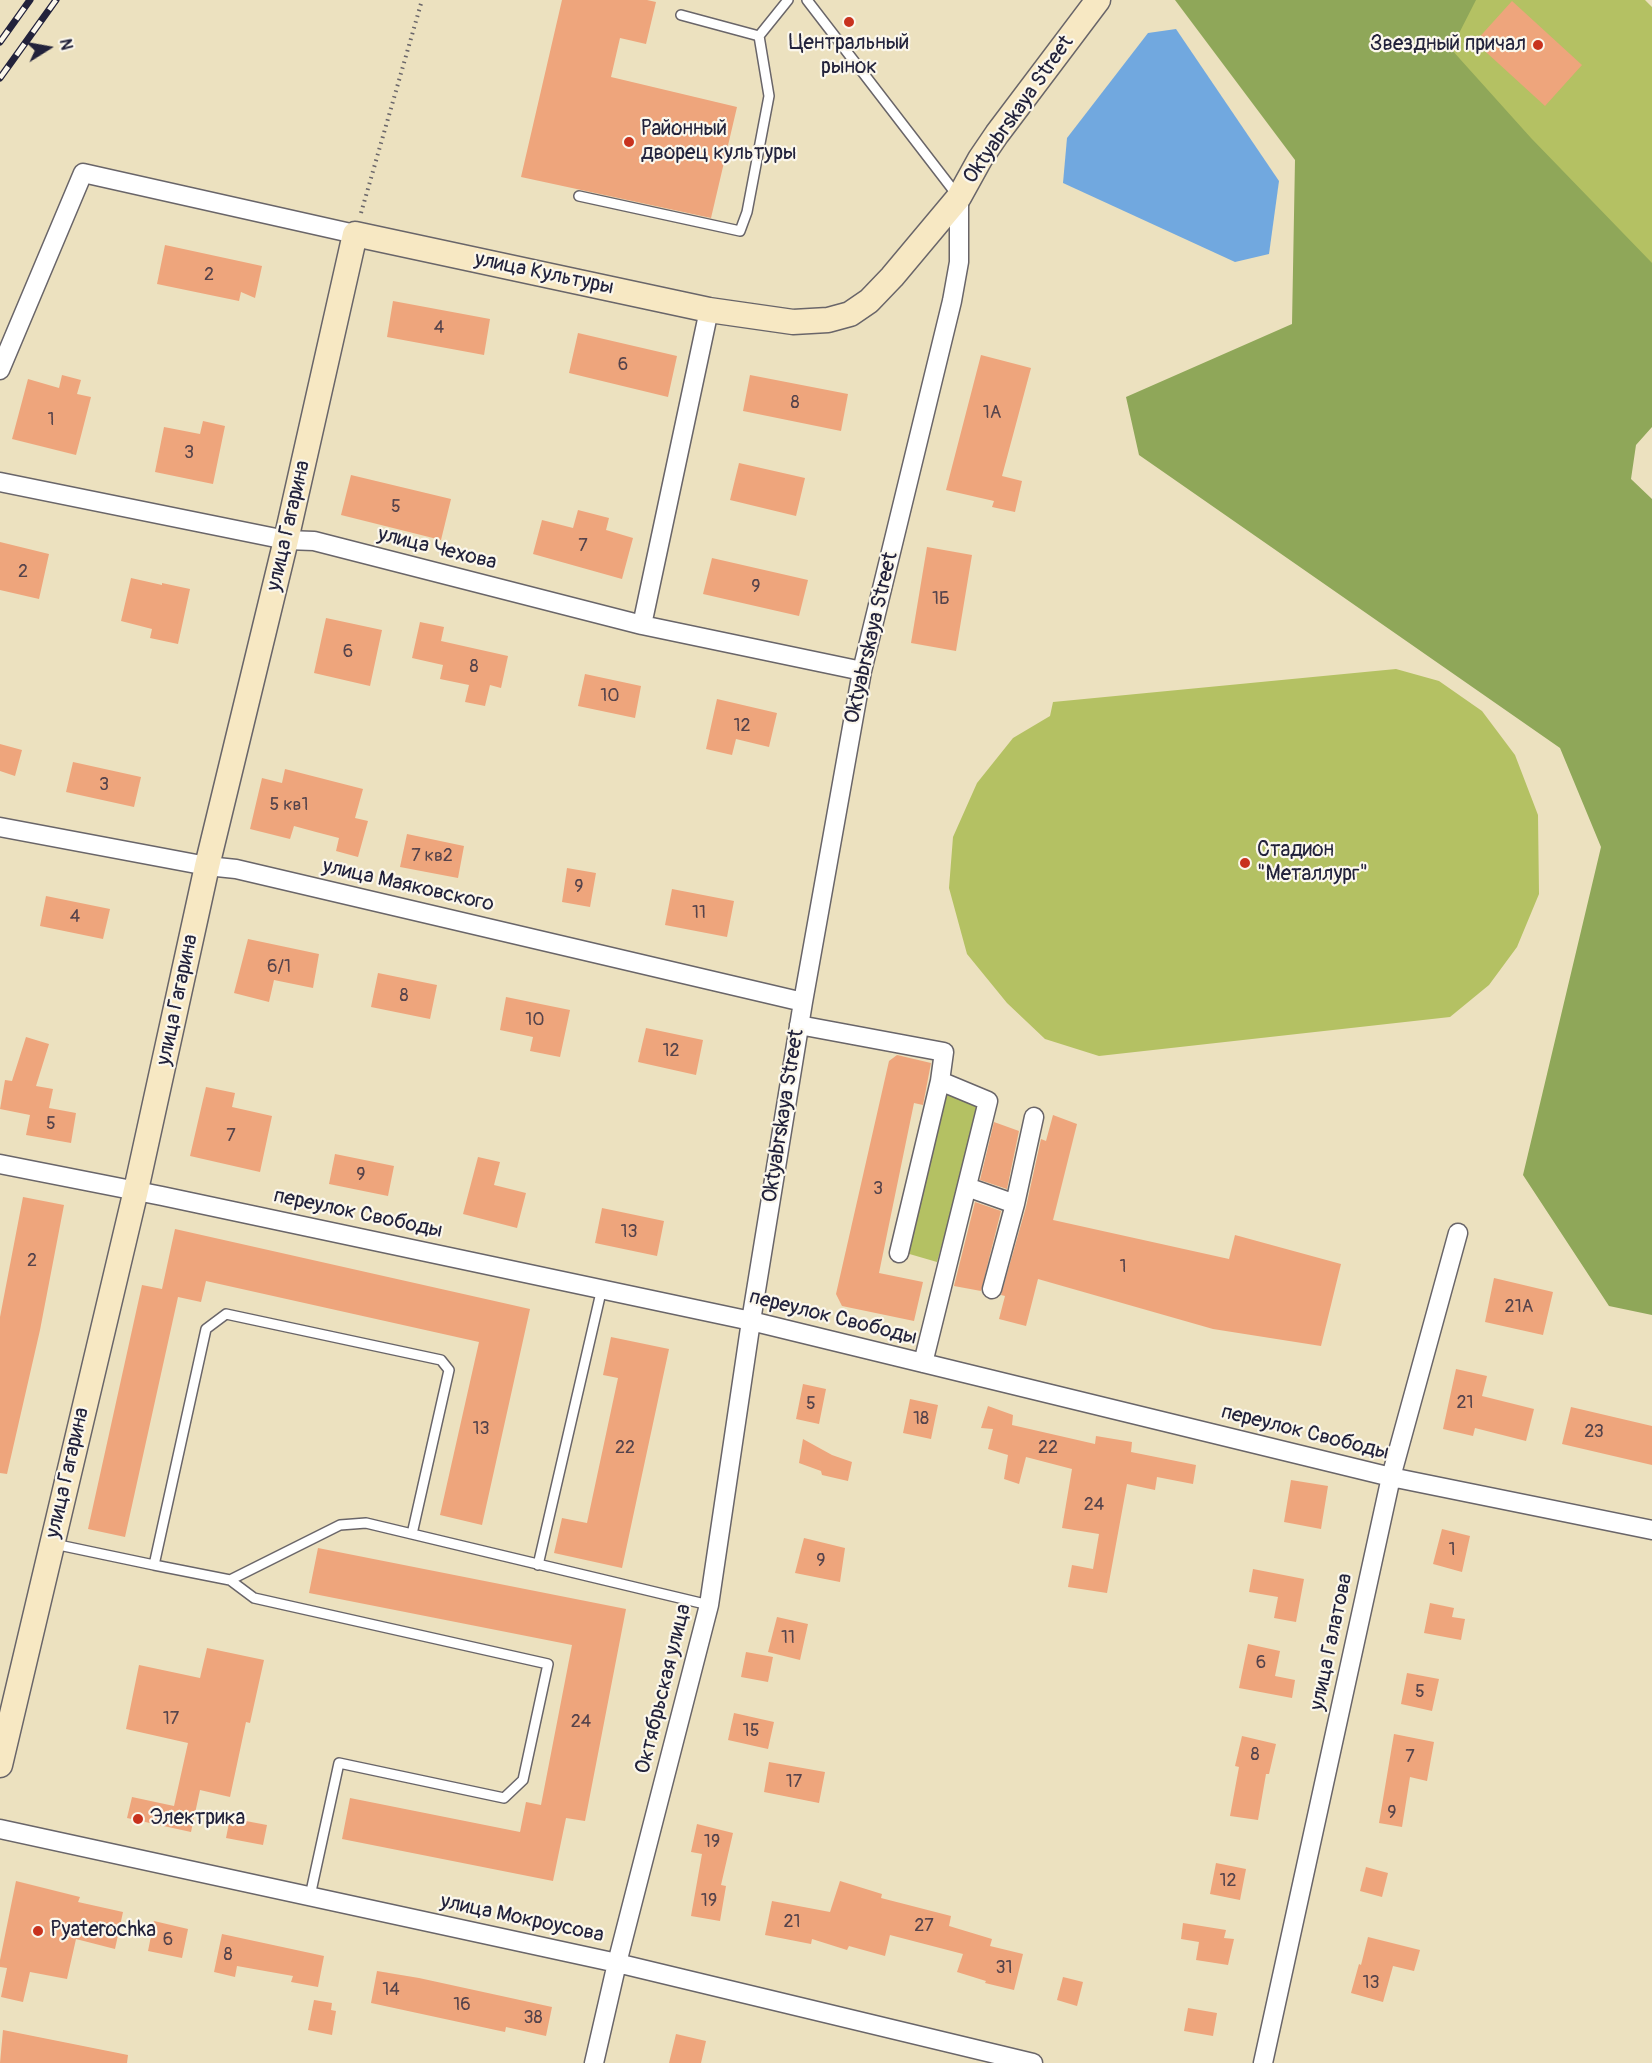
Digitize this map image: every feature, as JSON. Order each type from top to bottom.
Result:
[{"type":"main road","name":"Oktyabrskaya Street","points":[[959,197],[997,134],[1098,0]]},
{"type":"main road","name":"улица Культуры","points":[[355,234],[710,310],[794,322],[828,320],[850,314],[869,301],[959,197]]},
{"type":"main road","name":"улица Гагарина","points":[[0,1765],[136,1191],[207,866],[286,540],[355,234]]},
{"type":"street","name":"улица Культуры","points":[[0,370],[83,173],[355,234]]},
{"type":"street","name":"Oktyabrskaya Street","points":[[751,1321],[799,1025],[862,671],[952,301],[959,262],[959,197]]},
{"type":"street","points":[[642,625],[710,310]]},
{"type":"street","name":"улица Чехова","points":[[0,482],[286,540],[314,541],[642,625],[862,671]]},
{"type":"street","name":"улица Маяковского","points":[[0,827],[207,866],[236,869],[803,1002]]},
{"type":"street","points":[[799,1025],[944,1052],[940,1081],[899,1253]]},
{"type":"street","points":[[923,1363],[988,1101],[940,1081]]},
{"type":"street","points":[[992,1289],[1015,1204],[1034,1117]]},
{"type":"street","name":"переулок Свободы","points":[[0,1164],[602,1288],[751,1321],[1391,1477],[1652,1530]]},
{"type":"street","points":[[967,1187],[1015,1204]]},
{"type":"street","name":"улица Галатова","points":[[1263,2063],[1391,1477],[1458,1233]]},
{"type":"street","name":"Октябрьская улица","points":[[594,2063],[617,1963],[709,1605],[751,1321]]},
{"type":"street","name":"улица Мокроусова","points":[[0,1829],[617,1963],[1033,2063]]},
{"type":"lane","points":[[579,196],[740,231],[747,212],[770,96],[759,36],[788,0]]},
{"type":"lane","points":[[807,0],[959,197]]},
{"type":"lane","points":[[681,15],[759,36]]},
{"type":"lane","points":[[538,1565],[602,1288]]},
{"type":"lane","points":[[154,1565],[206,1329],[226,1314],[441,1360],[450,1370],[412,1534]]},
{"type":"lane","points":[[230,1580],[340,1525],[366,1523],[709,1605]]},
{"type":"lane","points":[[52,1543],[230,1580],[254,1598],[549,1664],[523,1780],[504,1798],[339,1763],[310,1896]]},
{"type":"path","points":[[355,234],[422,0]]},
{"type":"green space","points":[[1175,0],[1476,0],[1451,49],[1531,138],[1652,263],[1652,427],[1636,445],[1631,479],[1652,499],[1652,1315],[1609,1306],[1523,1175],[1601,847],[1560,748],[1139,455],[1126,397],[1292,324],[1295,160]]},
{"type":"green space","points":[[1475,0],[1645,0],[1652,7],[1652,378],[1409,65]]},
{"type":"green space","name":"Стадион \"Металлург\"","points":[[1396,669],[1439,681],[1482,711],[1515,755],[1538,815],[1539,894],[1517,947],[1489,985],[1450,1017],[1099,1056],[1045,1039],[1007,1003],[967,954],[949,888],[953,837],[977,783],[1013,738],[1050,716],[1053,702]]},
{"type":"green space","points":[[947,1089],[982,1103],[937,1262],[906,1253]]},
{"type":"water","points":[[1176,29],[1279,181],[1269,254],[1235,262],[1063,183],[1067,138],[1148,33]]},
{"type":"building","name":"Районный дворец культуры","points":[[562,0],[647,0],[656,2],[646,44],[620,38],[611,77],[737,107],[711,218],[521,177]]},
{"type":"building","points":[[1512,1],[1582,65],[1545,106],[1475,42]]},
{"type":"building","points":[[165,245],[262,266],[255,298],[241,292],[239,301],[157,284]]},
{"type":"building","points":[[393,301],[490,319],[484,355],[387,337]]},
{"type":"building","points":[[578,333],[677,356],[668,397],[569,373]]},
{"type":"building","points":[[981,355],[1031,368],[1002,476],[1022,481],[1015,512],[992,507],[994,501],[946,490]]},
{"type":"building","points":[[62,375],[81,380],[77,394],[91,397],[76,455],[12,439],[28,379],[59,388]]},
{"type":"building","points":[[750,375],[848,394],[841,431],[743,411]]},
{"type":"building","points":[[203,421],[225,426],[213,484],[155,472],[164,427],[200,434]]},
{"type":"building","points":[[739,463],[805,478],[796,516],[730,500]]},
{"type":"building","points":[[351,475],[451,499],[441,540],[341,515]]},
{"type":"building","points":[[578,510],[609,518],[606,530],[633,538],[622,579],[533,554],[542,520],[573,528]]},
{"type":"building","points":[[0,542],[49,554],[39,599],[0,590]]},
{"type":"building","points":[[927,547],[972,555],[956,651],[911,643]]},
{"type":"building","points":[[712,558],[808,580],[799,616],[703,594]]},
{"type":"building","points":[[131,578],[190,589],[178,644],[150,638],[152,629],[121,621]]},
{"type":"building","points":[[326,618],[382,630],[370,686],[314,673]]},
{"type":"building","points":[[420,622],[444,627],[441,641],[508,656],[501,688],[490,685],[485,706],[465,702],[469,685],[440,679],[443,665],[412,658]]},
{"type":"building","points":[[585,674],[641,686],[635,718],[578,706]]},
{"type":"building","points":[[717,699],[777,713],[769,747],[736,739],[732,755],[706,749]]},
{"type":"building","points":[[0,744],[22,750],[15,776],[0,771]]},
{"type":"building","points":[[73,762],[141,777],[134,807],[66,792]]},
{"type":"building","points":[[285,769],[363,789],[355,818],[368,821],[358,857],[336,851],[339,838],[294,826],[290,839],[250,829],[262,778],[282,783]]},
{"type":"building","points":[[407,834],[464,846],[458,878],[400,867]]},
{"type":"building","points":[[567,868],[596,873],[590,907],[562,902]]},
{"type":"building","points":[[672,889],[734,901],[727,937],[665,925]]},
{"type":"building","points":[[46,896],[110,909],[103,939],[40,926]]},
{"type":"building","points":[[248,939],[319,954],[313,988],[274,980],[269,1002],[234,993]]},
{"type":"building","points":[[378,973],[437,985],[430,1019],[371,1007]]},
{"type":"building","points":[[506,997],[570,1010],[560,1057],[530,1051],[533,1037],[500,1030]]},
{"type":"building","points":[[646,1028],[703,1040],[696,1075],[638,1062]]},
{"type":"building","points":[[26,1037],[49,1044],[36,1086],[53,1089],[49,1108],[76,1113],[71,1143],[26,1135],[30,1115],[0,1109],[5,1080],[12,1081]]},
{"type":"building","points":[[897,1055],[931,1063],[923,1105],[914,1103],[879,1273],[923,1282],[914,1321],[842,1306],[836,1294],[889,1061]]},
{"type":"building","points":[[206,1087],[235,1093],[232,1107],[272,1116],[260,1172],[190,1156]]},
{"type":"building","points":[[1053,1115],[1077,1124],[1053,1220],[1229,1259],[1235,1235],[1341,1264],[1321,1346],[1213,1329],[1038,1279],[1026,1326],[999,1319],[1005,1296],[1001,1295],[1026,1207],[1041,1139],[1046,1141]]},
{"type":"building","points":[[994,1122],[1019,1131],[1007,1189],[980,1180]]},
{"type":"building","points":[[335,1154],[394,1166],[388,1196],[329,1184]]},
{"type":"building","points":[[478,1157],[500,1162],[494,1185],[526,1193],[517,1228],[463,1214]]},
{"type":"building","points":[[23,1197],[64,1205],[40,1330],[7,1474],[0,1473],[0,1317]]},
{"type":"building","points":[[975,1202],[1001,1211],[981,1291],[954,1286]]},
{"type":"building","points":[[602,1208],[664,1221],[657,1256],[595,1243]]},
{"type":"building","points":[[175,1229],[530,1309],[482,1525],[440,1515],[479,1342],[206,1281],[201,1302],[178,1297],[125,1537],[88,1529],[142,1285],[162,1289]]},
{"type":"building","points":[[1494,1278],[1553,1292],[1543,1335],[1485,1322]]},
{"type":"building","points":[[611,1337],[669,1349],[622,1568],[554,1553],[562,1518],[587,1523],[618,1378],[603,1375]]},
{"type":"building","points":[[1456,1369],[1487,1376],[1482,1396],[1534,1409],[1526,1441],[1475,1428],[1473,1436],[1443,1429]]},
{"type":"building","points":[[803,1384],[826,1389],[819,1424],[796,1419]]},
{"type":"building","points":[[910,1399],[938,1405],[931,1439],[903,1433]]},
{"type":"building","points":[[988,1406],[1013,1415],[1012,1425],[1095,1444],[1096,1436],[1132,1442],[1131,1452],[1196,1465],[1193,1484],[1157,1477],[1155,1490],[1127,1484],[1107,1593],[1068,1587],[1072,1565],[1093,1569],[1099,1534],[1062,1528],[1072,1469],[1026,1457],[1019,1484],[1004,1479],[1008,1455],[988,1449],[993,1429],[981,1428]]},
{"type":"building","points":[[1571,1407],[1652,1426],[1652,1465],[1562,1444]]},
{"type":"building","points":[[803,1439],[832,1455],[852,1462],[848,1481],[822,1475],[821,1471],[799,1463]]},
{"type":"building","points":[[1291,1480],[1328,1486],[1321,1529],[1284,1522]]},
{"type":"building","points":[[1442,1529],[1470,1536],[1462,1572],[1433,1564]]},
{"type":"building","points":[[804,1538],[845,1548],[840,1582],[795,1573]]},
{"type":"building","points":[[318,1548],[626,1609],[585,1821],[566,1818],[553,1881],[342,1839],[350,1798],[520,1832],[526,1802],[541,1805],[572,1645],[309,1593]]},
{"type":"building","points":[[1253,1569],[1304,1579],[1296,1622],[1274,1618],[1278,1597],[1249,1592]]},
{"type":"building","points":[[1430,1603],[1454,1608],[1452,1617],[1465,1619],[1461,1640],[1424,1633]]},
{"type":"building","points":[[777,1617],[808,1624],[800,1660],[768,1652]]},
{"type":"building","points":[[1248,1644],[1280,1651],[1275,1676],[1295,1680],[1292,1698],[1239,1688]]},
{"type":"building","points":[[207,1648],[264,1660],[250,1723],[246,1722],[230,1797],[200,1790],[191,1832],[127,1818],[132,1797],[174,1806],[188,1743],[126,1729],[139,1665],[200,1678]]},
{"type":"building","points":[[746,1652],[773,1657],[768,1682],[741,1677]]},
{"type":"building","points":[[1407,1673],[1439,1679],[1432,1711],[1401,1704]]},
{"type":"building","points":[[734,1713],[774,1722],[768,1749],[728,1740]]},
{"type":"building","points":[[1394,1734],[1434,1742],[1427,1781],[1410,1777],[1402,1827],[1379,1823]]},
{"type":"building","points":[[1242,1736],[1276,1744],[1269,1774],[1266,1774],[1258,1820],[1230,1816],[1239,1767],[1235,1766]]},
{"type":"building","points":[[769,1762],[825,1772],[819,1803],[764,1792]]},
{"type":"building","points":[[230,1818],[267,1825],[263,1845],[226,1838]]},
{"type":"building","points":[[697,1824],[733,1833],[721,1885],[726,1886],[720,1921],[691,1916],[702,1854],[691,1852]]},
{"type":"building","points":[[1216,1863],[1246,1869],[1240,1900],[1210,1894]]},
{"type":"building","points":[[1366,1867],[1388,1873],[1382,1897],[1360,1891]]},
{"type":"building","points":[[16,1881],[80,1897],[78,1902],[123,1912],[115,1949],[76,1939],[67,1979],[30,1972],[23,2002],[1,1997],[7,1968],[0,1967],[0,1960]]},
{"type":"building","points":[[840,1881],[882,1894],[881,1898],[951,1916],[949,1926],[992,1939],[990,1946],[1023,1954],[1014,1990],[985,1983],[986,1981],[957,1972],[963,1954],[890,1935],[885,1956],[849,1946],[847,1950],[812,1939],[811,1944],[765,1935],[772,1901],[830,1912]]},
{"type":"building","points":[[154,1921],[188,1929],[182,1958],[148,1951]]},
{"type":"building","points":[[1183,1923],[1226,1930],[1224,1938],[1234,1939],[1228,1965],[1196,1960],[1199,1942],[1181,1939]]},
{"type":"building","points":[[222,1934],[324,1956],[318,1987],[291,1982],[293,1976],[237,1966],[235,1977],[214,1972]]},
{"type":"building","points":[[1368,1937],[1420,1950],[1414,1971],[1393,1966],[1383,2002],[1351,1993]]},
{"type":"building","points":[[377,1971],[552,2007],[546,2036],[506,2027],[505,2032],[371,2003]]},
{"type":"building","points":[[1063,1977],[1083,1982],[1077,2006],[1057,2000]]},
{"type":"building","points":[[314,2000],[332,2003],[331,2010],[336,2011],[332,2035],[308,2030]]},
{"type":"building","points":[[1188,2008],[1217,2013],[1213,2036],[1184,2031]]},
{"type":"building","points":[[3,2030],[128,2055],[127,2063],[0,2063]]},
{"type":"building","points":[[676,2034],[706,2041],[701,2063],[669,2063]]},
{"type":"railway","points":[[0,42],[30,0]]},
{"type":"railway","points":[[0,78],[56,0]]},
{"type":"place","name":"Центральный рынок","points":[[849,22]]},
{"type":"place","name":"Звездный причал","points":[[1538,45]]},
{"type":"place","name":"Районный дворец культуры","points":[[629,142]]},
{"type":"place","name":"Стадион \"Металлург\"","points":[[1245,863]]},
{"type":"place","name":"Электрика","points":[[138,1819]]},
{"type":"place","name":"Pyaterochka","points":[[38,1931]]}]
